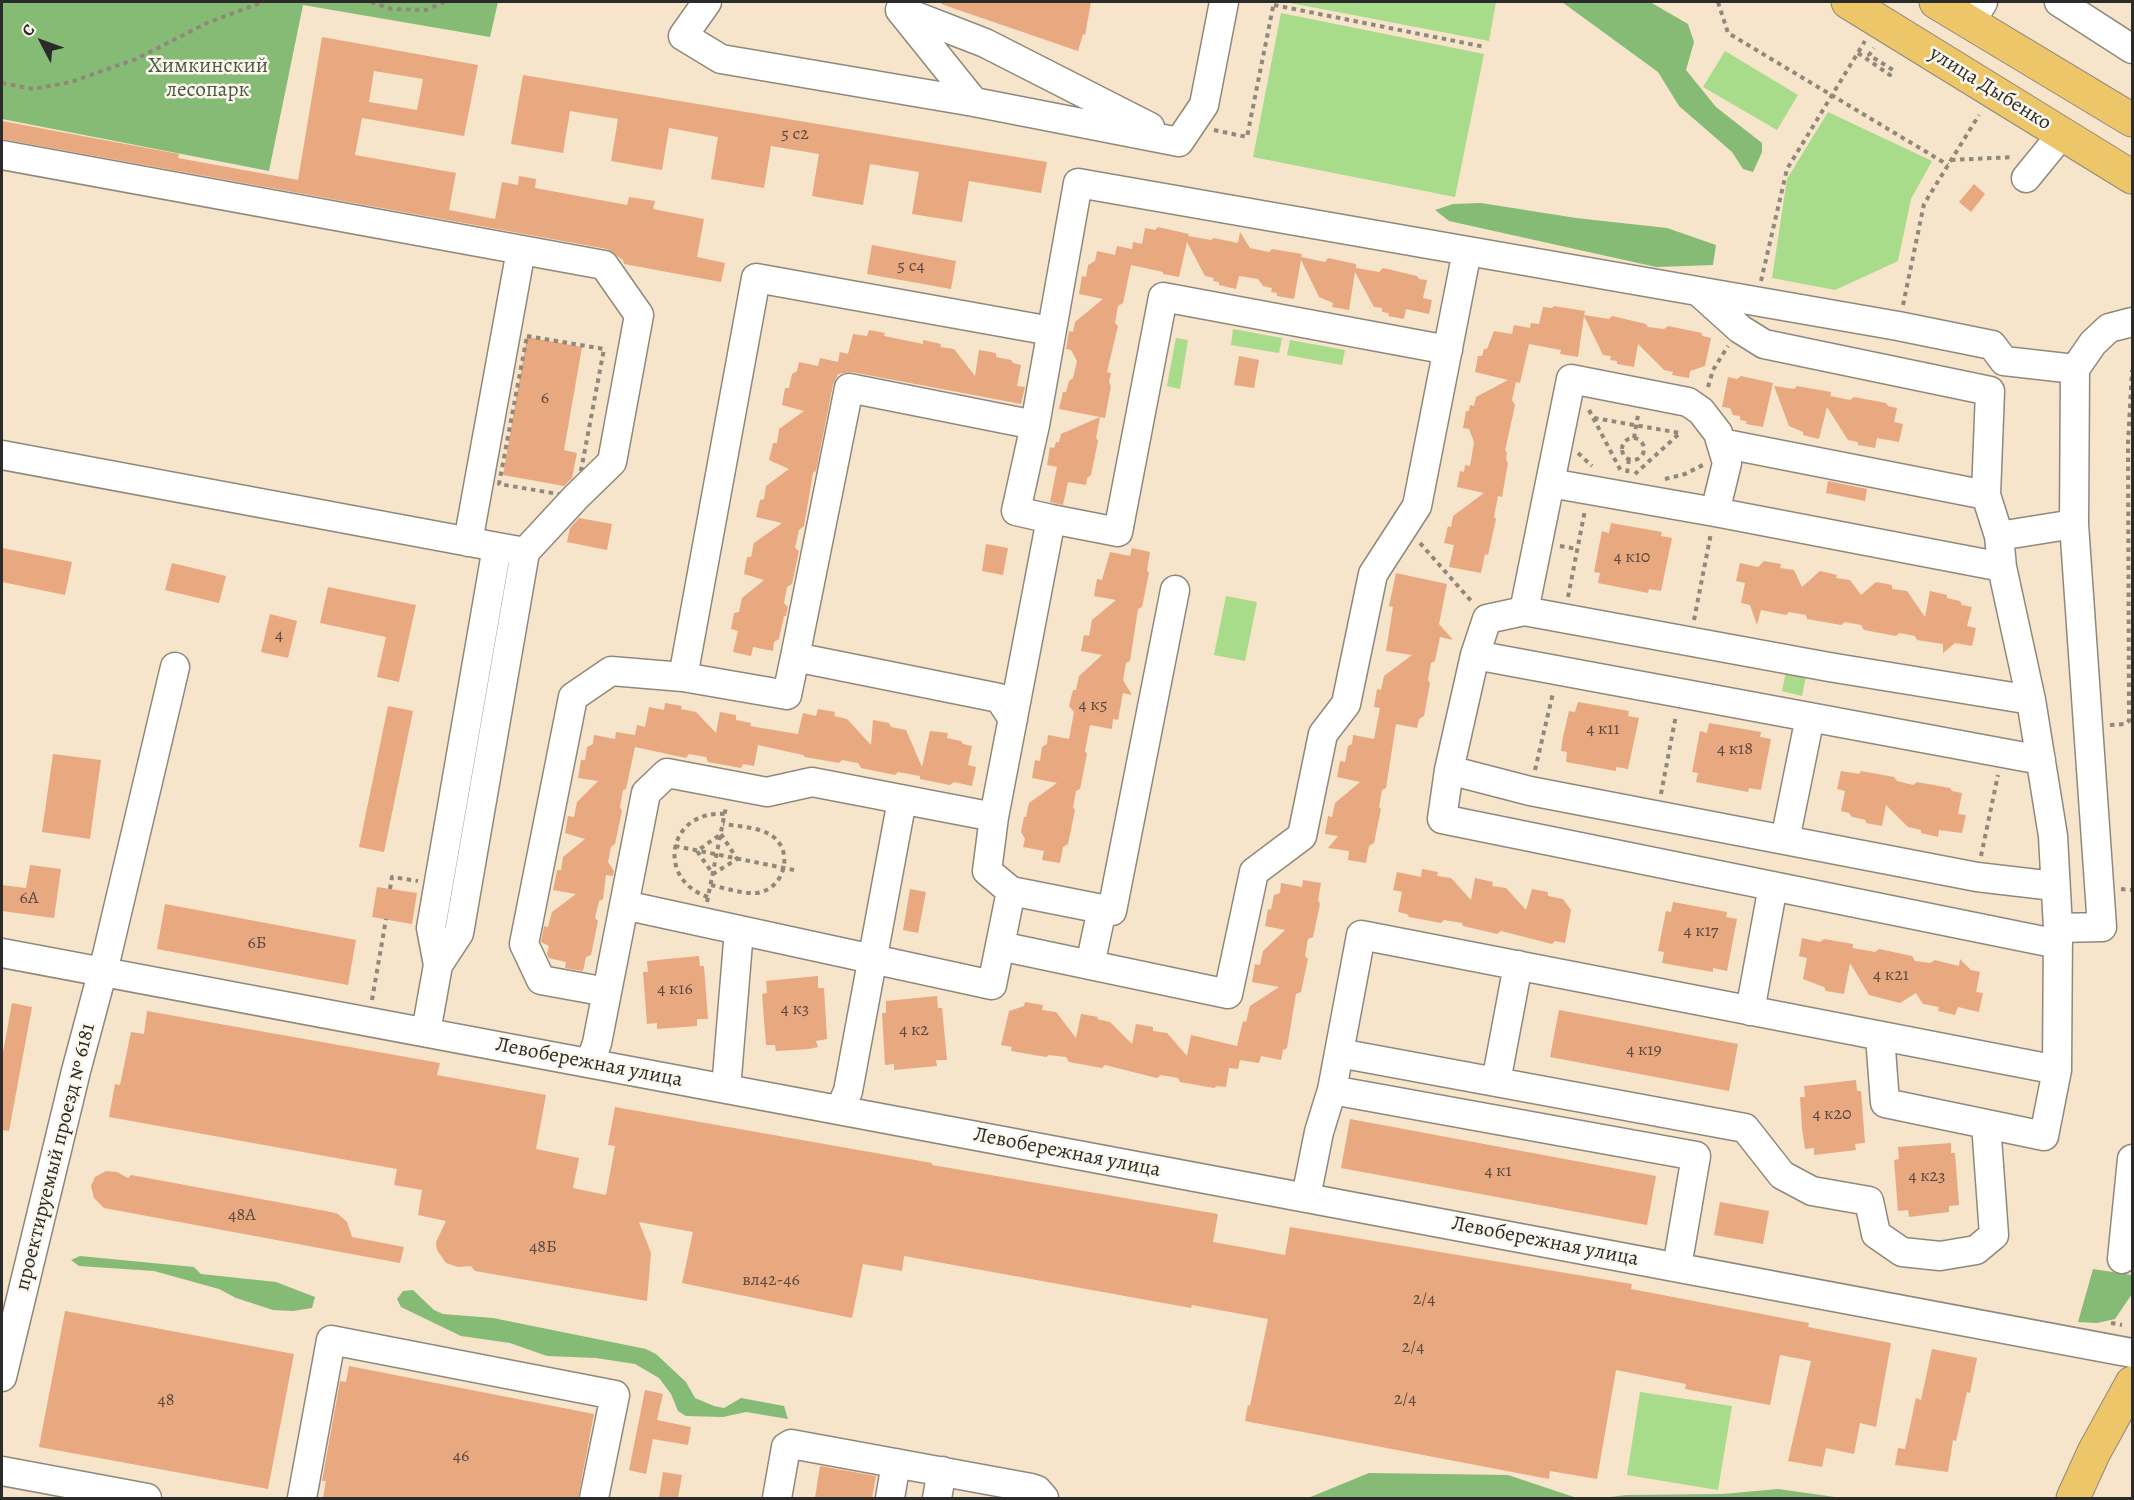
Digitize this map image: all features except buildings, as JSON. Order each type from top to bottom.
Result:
[{"type":"main road","name":"улица Дыбенко","points":[[1848,2],[2054,144],[2133,177]]},
{"type":"main road","points":[[1936,2],[1977,12],[2133,120]]},
{"type":"main road","points":[[2073,1498],[2094,1452],[2133,1383]]},
{"type":"street","points":[[707,2],[683,36],[721,59],[974,102],[1184,134]]},
{"type":"street","points":[[1184,134],[1204,105],[1224,2]]},
{"type":"street","points":[[2059,2],[2133,49]]},
{"type":"street","points":[[974,102],[900,10],[986,43],[1184,134]]},
{"type":"street","points":[[2026,178],[2054,144]]},
{"type":"street","points":[[2,155],[604,265],[639,315],[612,462],[525,552],[459,933],[438,964]]},
{"type":"street","points":[[1448,350],[1163,297],[1118,532],[1016,511],[1035,425],[1078,183],[1898,326],[1992,345],[2004,361],[2075,369]]},
{"type":"street","points":[[468,542],[521,250]]},
{"type":"street","points":[[1000,946],[1228,994],[1254,872],[1302,836],[1323,734],[1346,704],[1373,574],[1417,506],[1467,251]]},
{"type":"street","points":[[683,677],[756,278],[1051,332]]},
{"type":"street","points":[[1699,292],[1740,329],[1764,344],[1990,391]]},
{"type":"street","points":[[2031,700],[1829,667],[1524,611],[1487,619],[1475,655],[1449,770],[1442,819],[1773,886],[2058,936],[2102,927],[2074,524],[2075,369],[2093,342],[2109,328],[2133,321]]},
{"type":"street","points":[[1880,1036],[1886,1103],[2044,1136],[2056,1070],[2058,936],[2053,836],[2031,700],[2002,567],[1999,536],[1986,495],[1990,391],[2004,361]]},
{"type":"street","points":[[1524,611],[1571,379],[1688,402],[1701,411],[1718,433],[1727,463],[1715,512]]},
{"type":"street","points":[[608,992],[541,980],[524,944],[573,697],[611,671],[683,677],[787,695],[849,388],[1035,425]]},
{"type":"street","points":[[1723,449],[1986,495]]},
{"type":"street","points":[[2,455],[525,552]]},
{"type":"street","points":[[1550,483],[1592,479],[1715,512],[2002,567]]},
{"type":"street","points":[[1051,519],[994,817],[987,871],[1011,891],[1112,911],[1175,590]]},
{"type":"street","points":[[1999,536],[2074,524]]},
{"type":"street","points":[[426,1032],[438,964],[431,928],[497,547]]},
{"type":"street","points":[[1475,655],[2041,760]]},
{"type":"street","points":[[795,657],[999,698],[1013,719]]},
{"type":"street","name":"проектируемый проезд № 6181","points":[[2,1377],[176,667]]},
{"type":"street","points":[[1785,840],[1810,717]]},
{"type":"street","points":[[1449,770],[1530,791],[1977,878],[2054,886]]},
{"type":"street","points":[[590,1063],[597,1043],[608,992],[646,793],[667,773],[767,792],[812,782],[994,817]]},
{"type":"street","points":[[840,1110],[848,1091],[902,800]]},
{"type":"street","points":[[1750,1011],[1773,886]]},
{"type":"street","points":[[624,905],[706,910],[739,930],[992,985],[1011,891]]},
{"type":"street","points":[[1090,965],[1102,909]]},
{"type":"street","points":[[726,1089],[739,930]]},
{"type":"street","points":[[1306,1197],[1319,1132],[1332,1090],[1361,935],[2056,1070]]},
{"type":"street","name":"Левобережная улица","points":[[2,953],[2133,1353]]},
{"type":"street","points":[[1496,1082],[1518,965]]},
{"type":"street","points":[[1339,1053],[1745,1128],[1782,1175],[1812,1191],[1869,1202],[1876,1234],[1902,1252],[1941,1256],[1976,1250],[1994,1235],[1986,1124]]},
{"type":"street","points":[[1332,1090],[1696,1156],[1677,1267]]},
{"type":"street","points":[[2122,1259],[2133,1159]]},
{"type":"street","points":[[302,1498],[331,1340],[615,1395],[594,1498]]},
{"type":"street","points":[[777,1498],[786,1448],[789,1444],[896,1463],[940,1485],[1031,1488],[1037,1490],[1044,1498]]},
{"type":"street","points":[[890,1498],[896,1463]]},
{"type":"street","points":[[2,1471],[147,1498]]},
{"type":"path","points":[[2,83],[33,89],[71,82],[136,59],[207,23],[263,2]]},
{"type":"path","points":[[371,2],[392,9],[426,10],[444,2]]},
{"type":"path","points":[[1718,2],[1728,33],[1949,163],[2054,144]]},
{"type":"path","points":[[1184,134],[1247,137],[1274,3],[1485,47]]},
{"type":"path","points":[[1757,302],[1787,169],[1862,46]]},
{"type":"path","points":[[1858,53],[1890,75],[1893,70],[1869,55],[1874,47]]},
{"type":"path","points":[[1898,326],[1924,204],[1979,115]]},
{"type":"path","points":[[1571,379],[1594,418],[1626,482],[1701,411],[1713,370],[1740,329]]},
{"type":"path","points":[[527,336],[604,349],[576,497],[499,484],[527,336]]},
{"type":"path","points":[[2088,726],[2125,724],[2129,721],[2128,443],[2133,370]]},
{"type":"path","points":[[1594,418],[1680,433]]},
{"type":"path","points":[[1560,435],[1586,462],[1592,479],[1564,618]]},
{"type":"path","points":[[1637,439],[1643,447],[1642,454],[1633,460],[1626,458],[1622,452],[1623,445],[1627,440],[1637,439]]},
{"type":"path","points":[[1664,480],[1685,474],[1723,449]]},
{"type":"path","points":[[1404,526],[1487,619]]},
{"type":"path","points":[[1530,791],[1558,670]]},
{"type":"path","points":[[1977,878],[2003,753]]},
{"type":"path","points":[[706,910],[730,785]]},
{"type":"path","points":[[706,910],[681,879],[676,869],[675,846],[678,837],[693,820],[703,815],[725,813]]},
{"type":"path","points":[[711,885],[747,892],[765,891],[779,880],[784,868],[781,846],[768,834],[723,824]]},
{"type":"path","points":[[697,851],[721,834]]},
{"type":"path","points":[[721,834],[737,859]]},
{"type":"path","points":[[675,846],[794,870]]},
{"type":"path","points":[[697,851],[713,874]]},
{"type":"path","points":[[713,874],[737,859]]},
{"type":"path","points":[[368,1022],[386,919]]},
{"type":"green space","name":"Химкинский лесопарк","points":[[2,2],[498,2],[490,37],[303,5],[269,171],[2,119]]},
{"type":"green space","points":[[1285,2],[1496,2],[1489,41]]},
{"type":"green space","points":[[1562,2],[1650,2],[1688,24],[1694,42],[1686,70],[1716,107],[1762,143],[1762,152],[1753,172],[1743,169],[1732,152],[1679,106],[1658,72]]},
{"type":"green space","points":[[1281,13],[1484,54],[1455,197],[1253,157]]},
{"type":"green space","points":[[1725,51],[1798,95],[1777,130],[1703,87]]},
{"type":"green space","points":[[1828,112],[1932,161],[1911,199],[1898,261],[1835,290],[1772,278],[1787,179]]},
{"type":"green space","points":[[1481,203],[1576,218],[1667,228],[1716,245],[1713,265],[1656,267],[1449,221],[1435,210],[1453,204]]},
{"type":"green space","points":[[1233,329],[1282,338],[1279,353],[1231,345]]},
{"type":"green space","points":[[1176,338],[1188,340],[1180,389],[1167,386]]},
{"type":"green space","points":[[1290,340],[1345,350],[1342,365],[1287,355]]},
{"type":"green space","points":[[1226,596],[1257,602],[1245,661],[1214,655]]},
{"type":"green space","points":[[1787,667],[1807,671],[1802,696],[1782,691]]},
{"type":"green space","points":[[80,1256],[194,1267],[201,1274],[276,1282],[315,1297],[312,1308],[293,1311],[273,1310],[236,1298],[219,1289],[154,1271],[79,1266],[71,1260]]},
{"type":"green space","points":[[2093,1269],[2132,1275],[2132,1294],[2115,1319],[2097,1323],[2078,1322]]},
{"type":"green space","points":[[413,1290],[434,1310],[443,1314],[493,1318],[646,1349],[656,1354],[686,1382],[695,1398],[724,1408],[741,1398],[784,1406],[788,1419],[746,1412],[723,1417],[686,1416],[678,1411],[671,1394],[659,1378],[635,1364],[596,1358],[547,1356],[510,1343],[461,1336],[401,1307],[397,1299],[403,1291]]},
{"type":"green space","points":[[1640,1392],[1732,1406],[1718,1490],[1627,1475]]},
{"type":"green space","points":[[1369,1473],[1508,1475],[1577,1498],[1308,1498]]},
{"type":"green space","points":[[1778,1489],[1842,1498],[1603,1498],[1626,1495],[1723,1494]]}]
